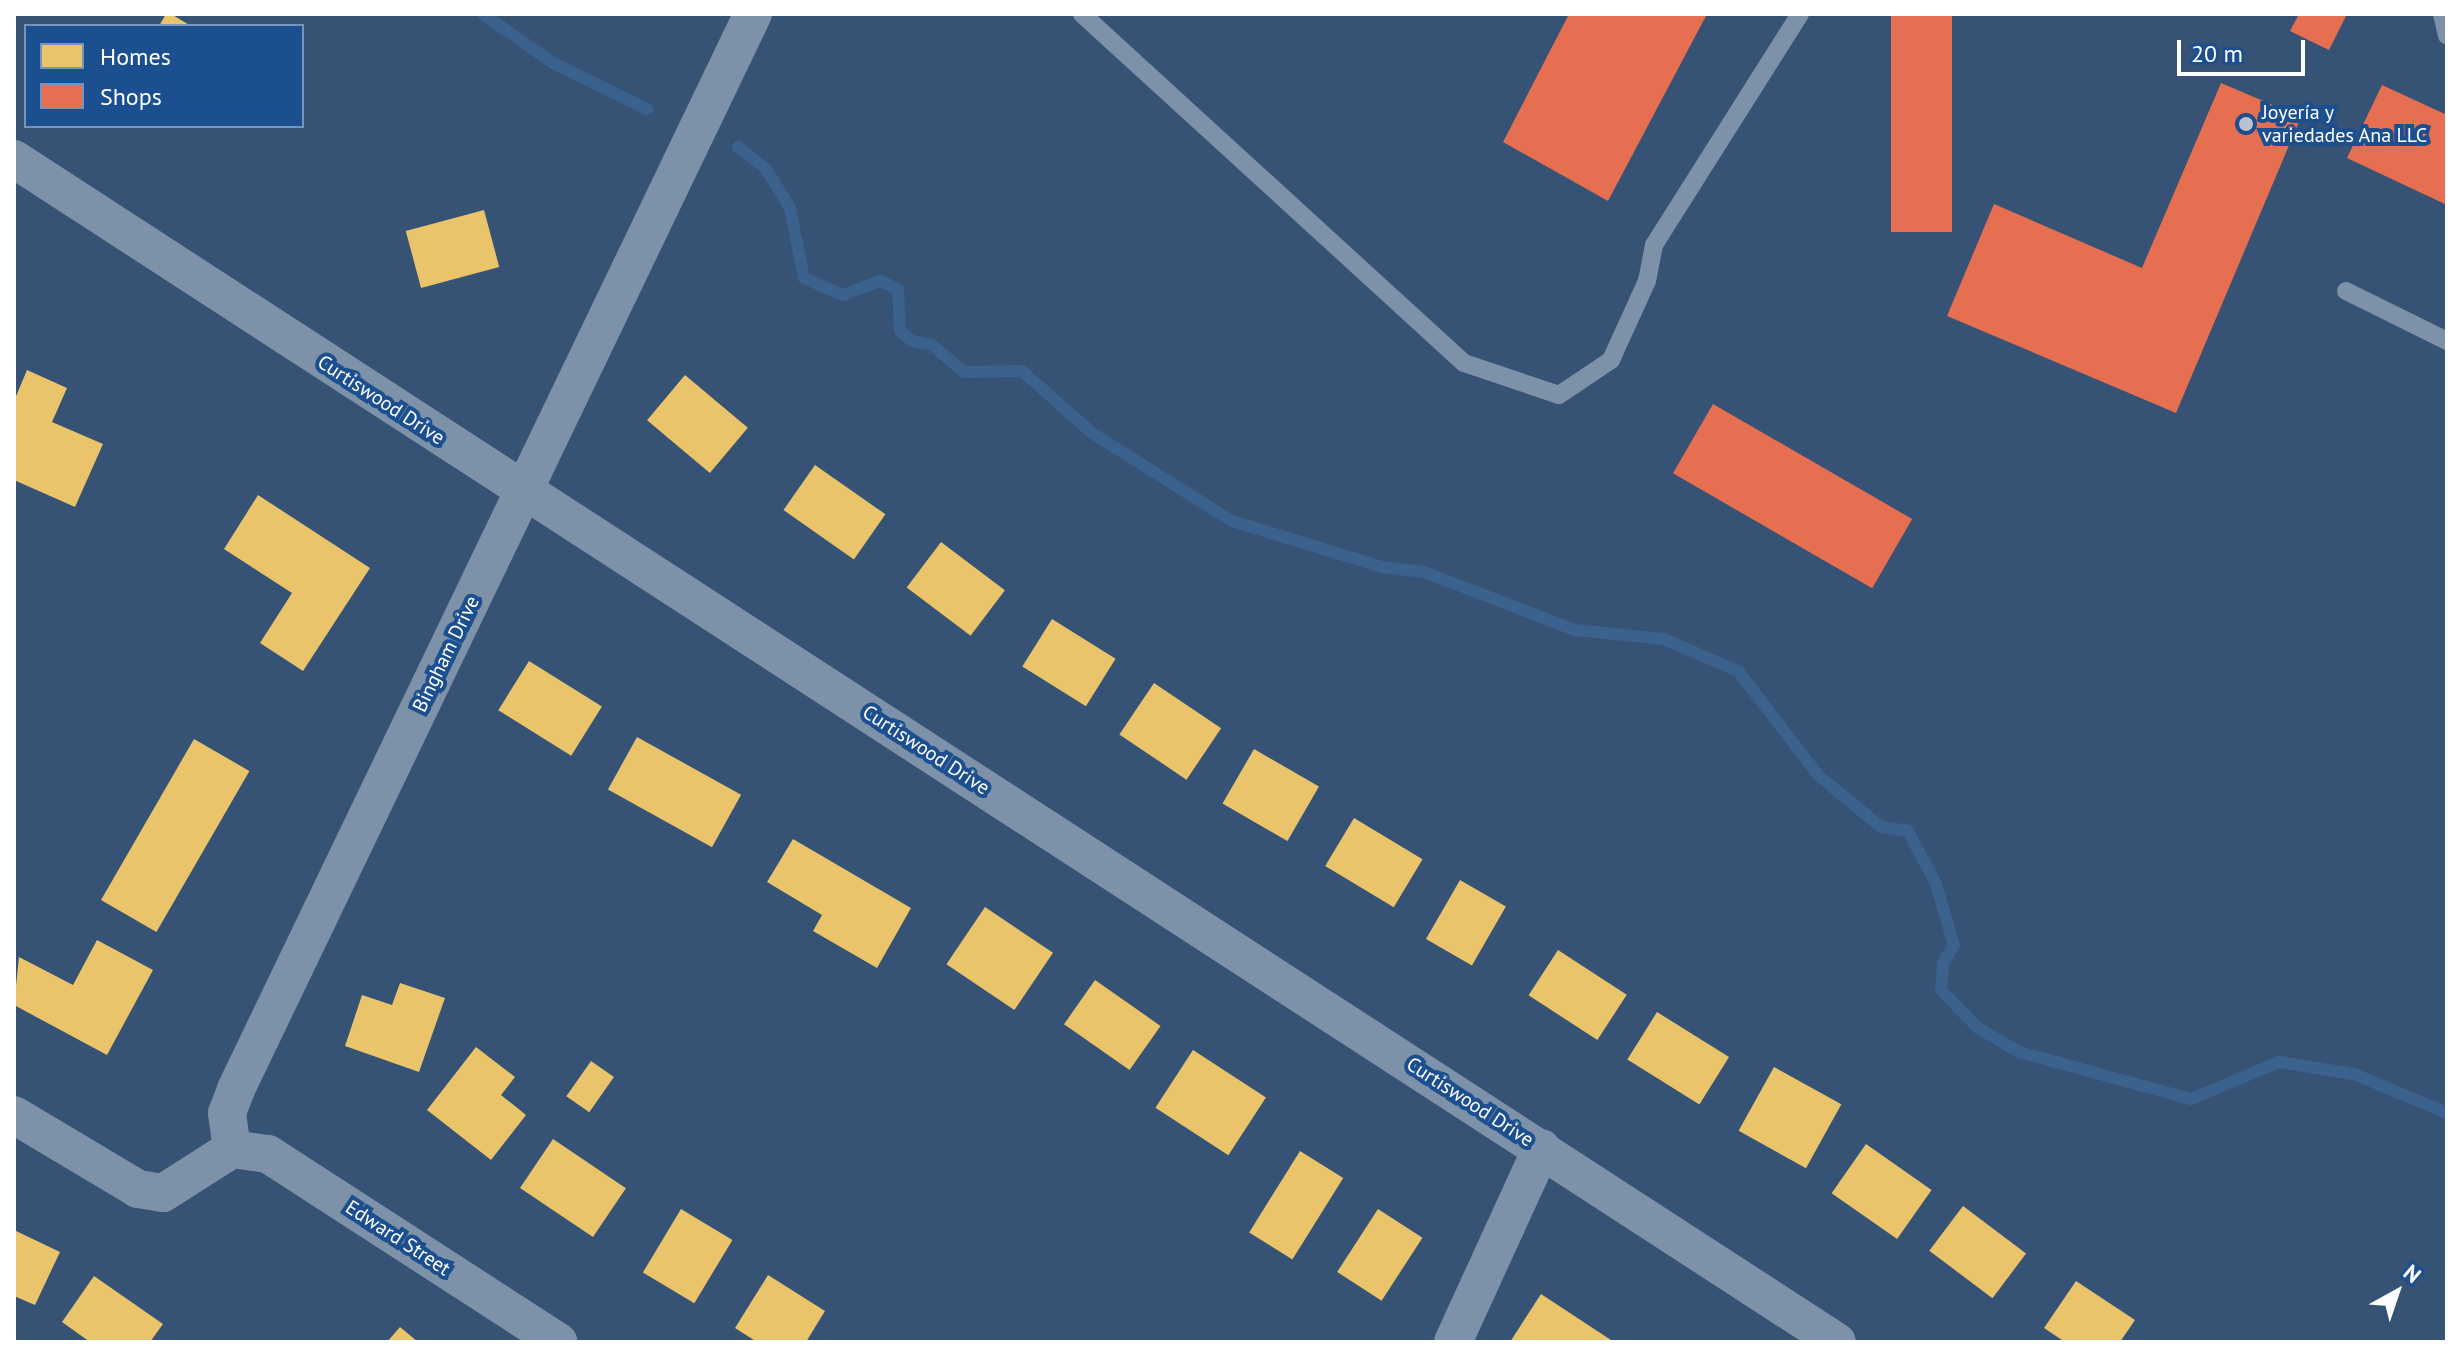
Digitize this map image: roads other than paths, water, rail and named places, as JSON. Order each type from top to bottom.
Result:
[{"type":"street","name":"Bingham Drive","points":[[232,1149],[227,1113],[236,1089],[753,14]]},
{"type":"street","name":"Curtiswood Drive","points":[[14,159],[1837,1342]]},
{"type":"street","points":[[14,1115],[138,1189],[163,1193],[232,1149]]},
{"type":"street","points":[[1453,1342],[1542,1148]]},
{"type":"street","name":"Edward Street","points":[[232,1149],[268,1154],[559,1342]]},
{"type":"lane","points":[[1082,14],[1464,363],[1559,395],[1611,360],[1647,281],[1654,245],[1800,14]]},
{"type":"lane","points":[[2442,14],[2447,35]]},
{"type":"lane","points":[[2346,291],[2447,341]]},
{"type":"waterway","points":[[483,14],[553,63],[647,109]]},
{"type":"waterway","points":[[738,147],[766,169],[790,208],[804,278],[843,295],[880,281],[898,289],[900,331],[912,341],[932,345],[964,372],[1022,371],[1092,433],[1232,521],[1382,567],[1424,572],[1575,630],[1664,639],[1738,671],[1819,776],[1881,827],[1908,831],[1936,884],[1954,945],[1943,963],[1941,990],[1978,1028],[2019,1052],[2191,1099],[2279,1062],[2354,1074],[2447,1113]]},
{"type":"place","name":"Joyería y variedades Ana LLC","points":[[2246,124]]}]
